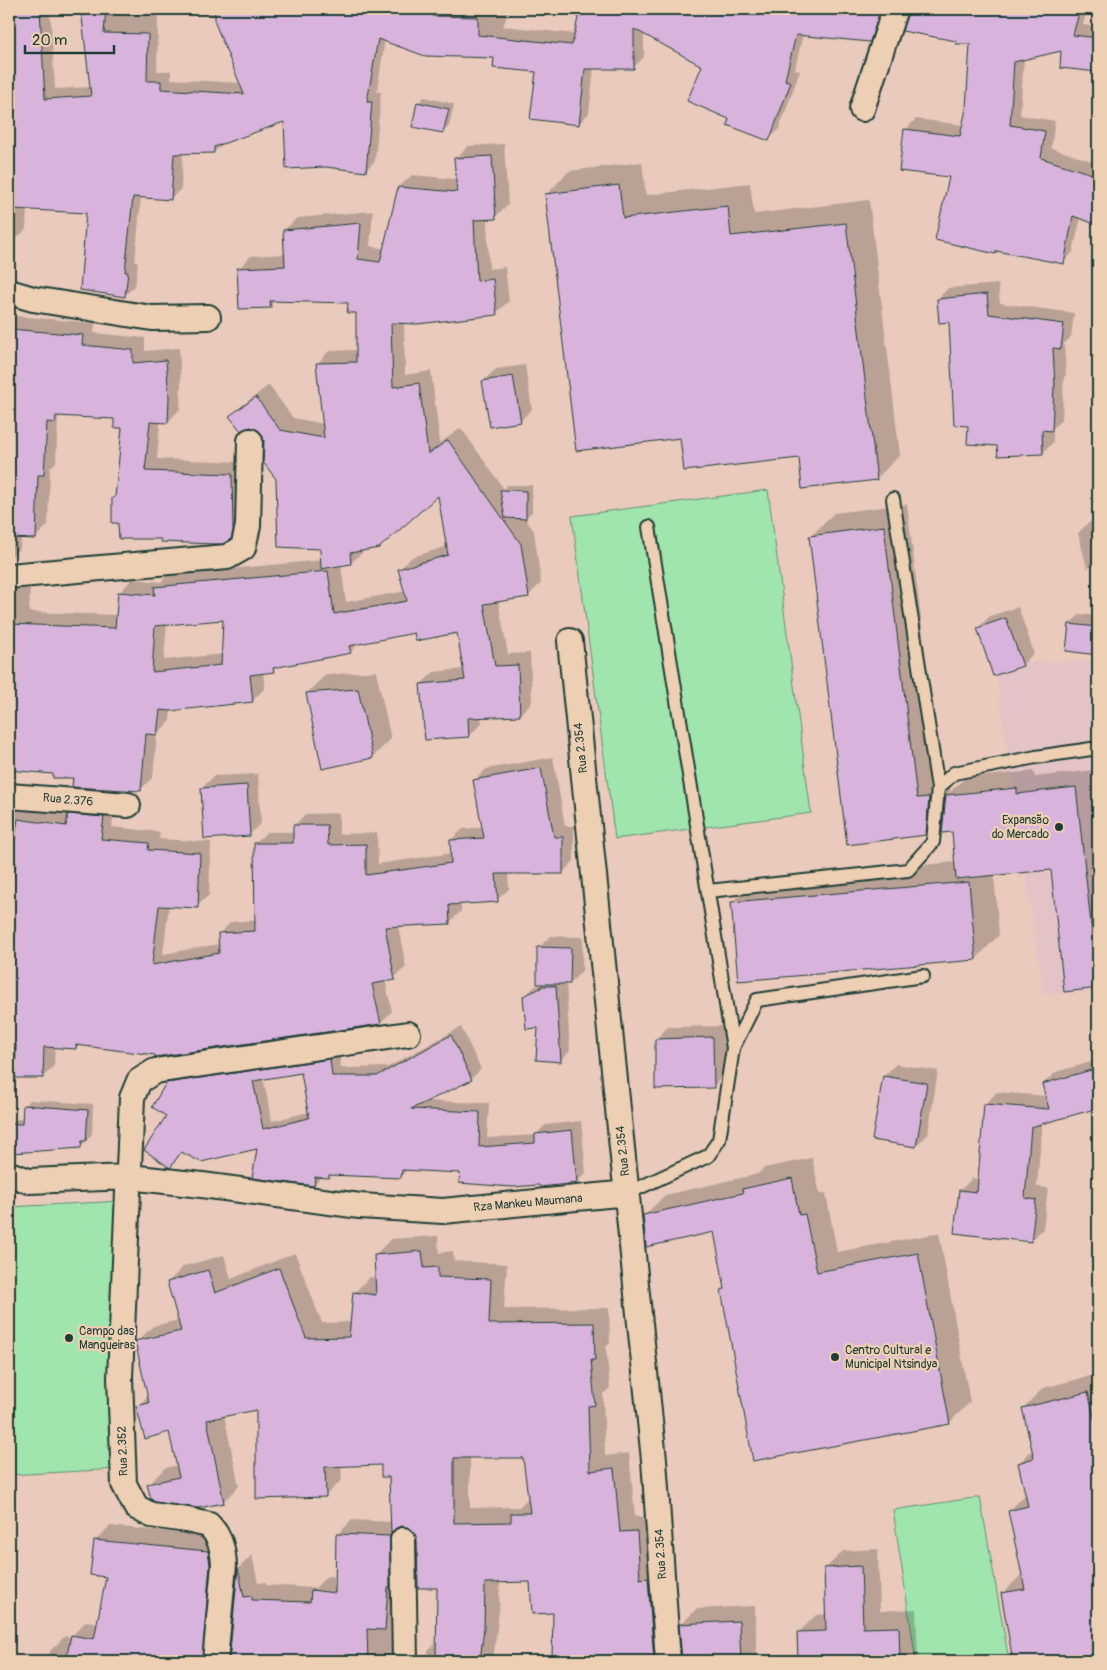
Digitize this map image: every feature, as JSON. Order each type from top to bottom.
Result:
[{"type":"street","points":[[862,109],[895,9]]},
{"type":"street","points":[[9,292],[33,299],[152,318],[208,316]]},
{"type":"street","points":[[9,576],[227,557],[235,553],[243,548],[248,526],[250,442]]},
{"type":"street","name":"Rua 2.354","points":[[570,641],[654,1460],[668,1661]]},
{"type":"street","name":"Rua 2.376","points":[[9,796],[128,805]]},
{"type":"street","name":"Rua 2.352","points":[[215,1661],[224,1564],[220,1541],[209,1525],[150,1515],[136,1507],[124,1484],[120,1378],[132,1098],[139,1081],[155,1071],[408,1034]]},
{"type":"street","name":"Rza Mankeu Maumana","points":[[9,1174],[29,1181],[128,1177],[360,1206],[443,1211],[628,1193]]},
{"type":"street","points":[[402,1540],[405,1661]]},
{"type":"lane","points":[[708,891],[908,870],[933,842],[938,788],[892,499]]},
{"type":"lane","points":[[649,527],[733,1048]]},
{"type":"lane","points":[[938,788],[954,773],[1036,757],[1098,748]]},
{"type":"lane","name":"Rza Mankeu Maumana","points":[[628,1193],[708,1156],[719,1140],[733,1048],[757,1000],[924,976]]},
{"type":"shaded area","name":"Expansão do Mercado","points":[[1098,660],[1098,991],[1044,994],[994,663]]},
{"type":"green space","points":[[768,490],[811,813],[615,839],[572,516]]},
{"type":"green space","name":"Campo das Mangueiras","points":[[123,1201],[136,1468],[9,1475],[9,1207]]},
{"type":"green space","points":[[980,1497],[1009,1661],[916,1661],[893,1510]]},
{"type":"building","points":[[9,9],[40,9],[45,99],[91,96],[81,9],[106,9],[104,33],[148,34],[147,81],[161,81],[161,89],[244,94],[215,23],[215,9],[330,9],[396,14],[398,9],[435,9],[432,16],[478,17],[478,35],[572,45],[580,9],[881,9],[870,42],[796,35],[785,80],[791,82],[769,141],[727,125],[729,119],[687,101],[702,66],[634,29],[634,69],[585,69],[579,125],[530,119],[536,72],[493,68],[494,58],[425,56],[378,39],[367,102],[372,102],[366,172],[326,167],[286,169],[284,122],[214,147],[214,153],[174,154],[171,200],[133,197],[125,272],[128,272],[125,297],[80,290],[86,213],[13,209],[9,179]]},
{"type":"building","points":[[908,9],[1080,9],[1073,35],[1098,38],[1098,72],[1060,68],[1061,51],[1014,62],[1010,125],[1045,131],[1041,158],[1098,176],[1098,225],[1073,216],[1064,264],[996,251],[996,254],[935,240],[949,177],[899,171],[904,129],[960,136],[966,109],[970,44],[956,44],[956,41],[902,31]]},
{"type":"building","points":[[417,102],[449,109],[443,133],[412,127]]},
{"type":"building","points":[[492,156],[496,219],[474,220],[477,281],[493,279],[497,315],[417,324],[391,323],[393,387],[419,383],[428,454],[448,440],[521,544],[529,597],[484,604],[495,666],[518,665],[520,716],[468,718],[469,737],[425,740],[420,684],[465,680],[457,633],[416,641],[414,633],[349,646],[351,653],[273,668],[274,672],[250,675],[253,702],[170,711],[160,710],[157,735],[146,734],[141,791],[72,787],[73,778],[53,778],[53,774],[9,770],[9,624],[115,628],[118,592],[155,595],[154,587],[328,571],[334,614],[407,601],[398,569],[448,555],[438,496],[379,548],[350,553],[351,564],[321,569],[320,549],[278,547],[276,479],[263,462],[264,441],[262,435],[258,430],[251,427],[241,431],[229,416],[256,397],[280,430],[324,438],[316,363],[356,362],[356,313],[347,313],[348,303],[270,301],[271,308],[239,309],[237,268],[285,266],[283,230],[361,223],[358,259],[380,262],[398,187],[457,192],[454,158]],"holes":[[[223,620],[221,665],[152,672],[155,626]]]},
{"type":"building","points":[[619,185],[623,218],[728,206],[731,236],[846,223],[877,480],[802,489],[799,458],[684,471],[680,438],[576,451],[545,194]]},
{"type":"building","points":[[987,294],[989,314],[1064,324],[1061,349],[1053,348],[1055,387],[1052,431],[1042,430],[1043,454],[998,456],[997,446],[967,444],[968,426],[954,425],[949,322],[939,323],[937,299]]},
{"type":"building","points":[[9,329],[83,335],[82,345],[133,350],[133,363],[166,360],[169,397],[168,423],[150,422],[145,471],[232,474],[233,531],[231,539],[223,544],[216,544],[161,542],[161,539],[119,539],[118,523],[112,523],[112,498],[115,497],[122,428],[114,428],[114,419],[56,416],[55,423],[47,422],[44,475],[38,475],[36,539],[9,538]]},
{"type":"building","points":[[513,376],[521,422],[490,427],[482,381]]},
{"type":"building","points":[[500,490],[526,491],[526,519],[505,518]]},
{"type":"building","points":[[884,526],[917,798],[929,797],[926,835],[847,845],[809,536]]},
{"type":"building","points":[[1006,618],[1023,666],[993,676],[977,628]]},
{"type":"building","points":[[1069,624],[1098,627],[1098,655],[1066,651]]},
{"type":"building","points":[[358,689],[373,758],[322,769],[306,693]]},
{"type":"building","points":[[541,768],[554,837],[563,837],[563,874],[496,874],[498,902],[449,905],[450,924],[385,927],[395,980],[372,984],[381,1024],[155,1057],[155,1055],[76,1045],[76,1049],[44,1047],[43,1078],[15,1078],[16,1044],[9,1044],[9,907],[16,862],[11,861],[18,819],[66,826],[68,814],[104,817],[101,839],[149,843],[148,850],[200,853],[198,908],[159,906],[152,965],[219,953],[218,933],[255,931],[254,843],[293,843],[293,825],[327,825],[328,845],[366,844],[366,875],[451,863],[450,840],[484,838],[473,780]]},
{"type":"building","points":[[247,785],[250,836],[204,839],[201,788]]},
{"type":"building","points":[[1076,787],[1098,988],[1064,992],[1051,870],[956,879],[952,832],[942,833],[946,795],[1017,788],[1017,794]]},
{"type":"building","points":[[969,882],[976,960],[738,981],[731,902]]},
{"type":"building","points":[[537,947],[571,948],[570,984],[537,984]]},
{"type":"building","points":[[541,986],[556,986],[561,1062],[536,1060],[538,1028],[526,1029],[523,996],[541,988]]},
{"type":"building","points":[[451,1035],[472,1080],[411,1109],[480,1112],[479,1147],[535,1143],[535,1134],[572,1130],[577,1183],[540,1187],[539,1185],[512,1187],[459,1183],[460,1173],[402,1170],[401,1178],[329,1175],[329,1178],[315,1177],[314,1186],[252,1178],[257,1149],[201,1162],[181,1152],[170,1168],[144,1150],[166,1116],[152,1107],[166,1083],[330,1059],[332,1076],[377,1076]],"holes":[[[301,1073],[309,1118],[263,1129],[253,1081]]]},
{"type":"building","points":[[713,1037],[714,1088],[655,1089],[655,1039]]},
{"type":"building","points":[[1098,1068],[1098,1108],[1031,1127],[1025,1198],[1036,1200],[1031,1242],[954,1233],[959,1190],[977,1192],[984,1104],[1049,1109],[1042,1084]]},
{"type":"building","points":[[883,1076],[927,1083],[916,1147],[872,1140]]},
{"type":"building","points":[[23,1105],[88,1110],[86,1141],[82,1141],[81,1148],[12,1153],[10,1124],[22,1124]]},
{"type":"building","name":"Centro Cultural e Municipal Ntsindya","points":[[792,1178],[799,1215],[805,1214],[817,1272],[918,1253],[950,1424],[753,1461],[721,1290],[725,1289],[714,1232],[646,1247],[643,1215],[743,1193],[742,1189]]},
{"type":"building","points":[[422,1251],[424,1268],[438,1267],[438,1277],[491,1279],[489,1324],[594,1323],[595,1360],[591,1360],[595,1405],[588,1406],[590,1471],[614,1468],[620,1532],[637,1531],[640,1579],[648,1578],[654,1661],[552,1661],[553,1613],[532,1614],[530,1582],[485,1583],[484,1628],[480,1661],[436,1661],[437,1588],[418,1588],[417,1540],[414,1533],[409,1528],[402,1526],[396,1528],[391,1533],[389,1477],[381,1477],[381,1465],[325,1467],[326,1497],[256,1499],[256,1410],[207,1420],[224,1503],[198,1508],[155,1502],[151,1499],[147,1484],[179,1477],[169,1432],[145,1439],[136,1406],[149,1403],[135,1341],[181,1331],[167,1282],[208,1270],[215,1293],[279,1268],[306,1338],[349,1337],[353,1292],[376,1295],[374,1255]],"holes":[[[454,1458],[523,1458],[530,1513],[511,1513],[511,1522],[454,1523]]]},
{"type":"building","points":[[1088,1392],[1098,1434],[1098,1654],[1059,1661],[1013,1661],[1001,1593],[1025,1589],[1008,1511],[1028,1506],[1018,1463],[1034,1458],[1022,1408]]},
{"type":"building","points":[[336,1534],[390,1536],[390,1587],[388,1587],[385,1630],[367,1629],[368,1661],[229,1661],[238,1568],[244,1597],[252,1596],[252,1600],[310,1602],[311,1590],[335,1593]]},
{"type":"building","points":[[94,1540],[208,1551],[210,1565],[202,1661],[66,1661],[71,1635],[94,1639],[106,1577],[90,1575]]},
{"type":"building","points":[[861,1566],[863,1628],[899,1627],[900,1661],[798,1661],[797,1632],[826,1631],[824,1568]]},
{"type":"building","points":[[739,1621],[741,1661],[682,1661],[679,1624]]},
{"type":"place","name":"Expansão do Mercado","points":[[1059,827]]},
{"type":"place","name":"Campo das Mangueiras","points":[[69,1338]]},
{"type":"place","name":"Centro Cultural e Municipal Ntsindya","points":[[835,1357]]}]
